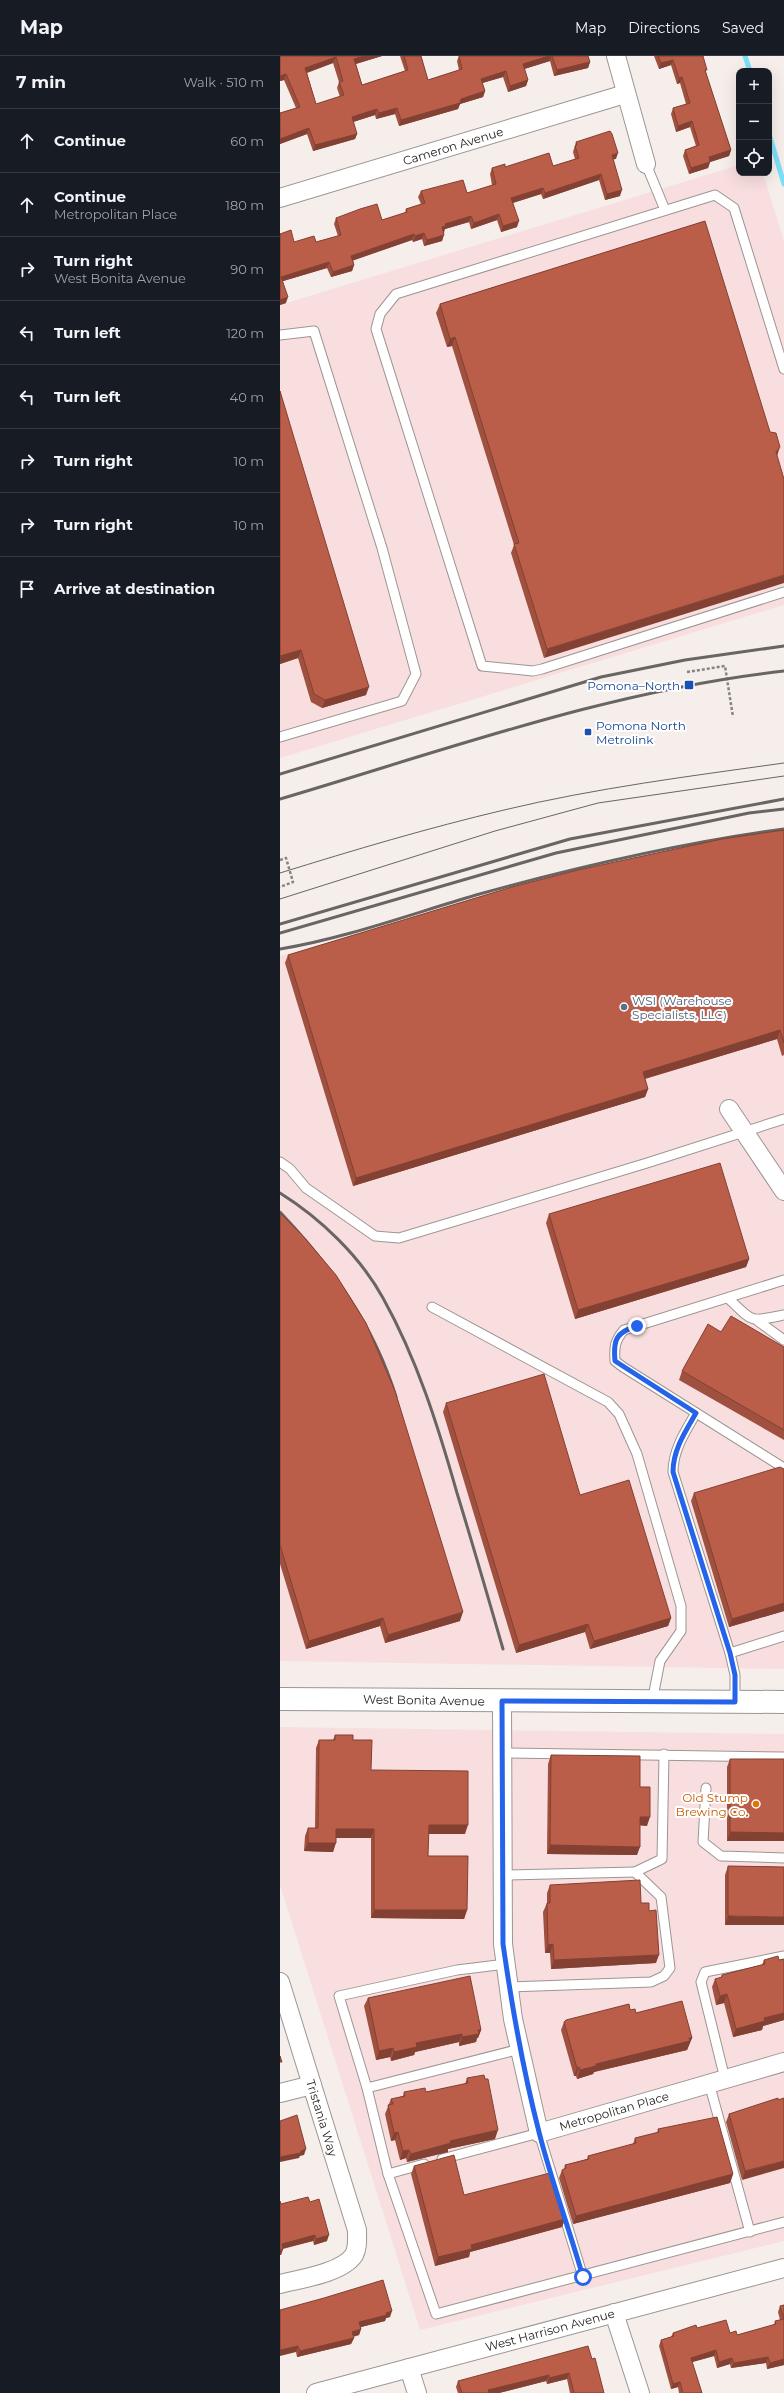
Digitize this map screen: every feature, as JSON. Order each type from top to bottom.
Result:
[{"type":"main road","name":"West Bonita Avenue","points":[[280,1699],[784,1702]]},
{"type":"street","points":[[616,56],[625,94],[646,164]]},
{"type":"street","name":"Cameron Avenue","points":[[280,198],[625,94]]},
{"type":"street","points":[[728,1109],[784,1191]]},
{"type":"street","points":[[502,1701],[503,1944],[520,2049],[539,2133]]},
{"type":"street","name":"Tristania Way","points":[[280,1982],[357,2230],[354,2254],[336,2269],[280,2284]]},
{"type":"street","name":"Metropolitan Place","points":[[539,2133],[784,2062]]},
{"type":"street","points":[[280,2094],[312,2085]]},
{"type":"street","name":"West Harrison Avenue","points":[[316,2393],[784,2268]]},
{"type":"street","points":[[614,2313],[640,2393]]},
{"type":"street","points":[[409,2368],[417,2393]]},
{"type":"lane","points":[[646,164],[665,210]]},
{"type":"lane","points":[[784,369],[734,208],[715,194],[396,294],[380,314],[376,329],[482,666],[533,671],[542,669],[784,592]]},
{"type":"lane","points":[[280,335],[314,331],[382,548],[416,674],[402,701],[280,737]]},
{"type":"lane","points":[[280,1162],[290,1169],[306,1188],[375,1236],[399,1238],[647,1163],[784,1119]]},
{"type":"lane","points":[[784,1280],[624,1330],[616,1339],[615,1361],[784,1468]]},
{"type":"lane","points":[[728,1298],[750,1319],[758,1321],[784,1340]]},
{"type":"lane","points":[[432,1307],[608,1402],[619,1414],[637,1454],[681,1606],[681,1631],[660,1661],[652,1702]]},
{"type":"lane","points":[[758,1321],[784,1315]]},
{"type":"lane","points":[[696,1413],[679,1444],[673,1462],[673,1472],[730,1653],[735,1675],[735,1702]]},
{"type":"lane","points":[[730,1653],[784,1636]]},
{"type":"lane","points":[[503,1753],[664,1754],[784,1757]]},
{"type":"lane","points":[[503,1875],[635,1872],[662,1859],[664,1754]]},
{"type":"lane","points":[[706,1788],[703,1842],[721,1856],[784,1858]]},
{"type":"lane","points":[[509,1987],[652,1982],[664,1976],[670,1968],[661,1897],[635,1872]]},
{"type":"lane","points":[[750,2232],[717,2081],[701,1982],[705,1972],[784,1956]]},
{"type":"lane","points":[[506,1964],[457,1970],[339,1996],[367,2088],[388,2174],[436,2314],[583,2277],[784,2222]]},
{"type":"lane","points":[[367,2088],[520,2049]]},
{"type":"lane","points":[[388,2174],[539,2133],[583,2277]]},
{"type":"path","points":[[687,672],[725,666],[732,717]]},
{"type":"path","points":[[280,860],[286,858],[293,882],[280,887]]},
{"type":"shaded area","points":[[736,166],[736,176],[764,176],[784,241],[784,605],[280,758],[280,305]]},
{"type":"shaded area","points":[[784,834],[784,1669],[280,1661],[280,956],[461,904]]},
{"type":"shaded area","points":[[280,1727],[784,1734],[784,2241],[420,2330],[280,1885]]},
{"type":"building","points":[[280,56],[365,56],[354,59],[362,85],[408,70],[404,56],[421,56],[428,80],[462,69],[459,56],[549,56],[523,64],[528,80],[510,86],[506,71],[481,79],[485,91],[461,99],[460,103],[401,120],[397,108],[379,113],[377,109],[352,117],[357,134],[315,145],[309,128],[280,139],[280,113],[300,107],[286,74],[280,76]],"holes":[[[336,57],[343,81],[339,82],[344,95],[316,104],[305,68]]]},
{"type":"building","points":[[552,56],[588,56],[590,62],[557,70]]},
{"type":"building","points":[[658,56],[703,56],[707,70],[705,70],[731,150],[709,157],[710,162],[691,168],[685,150],[699,145],[692,121],[678,126],[673,108],[690,103],[682,77],[679,78],[673,60],[661,63]]},
{"type":"building","points":[[610,131],[618,153],[612,155],[622,190],[607,194],[601,174],[545,193],[543,188],[511,198],[519,221],[503,226],[499,214],[474,223],[471,216],[445,224],[446,226],[442,227],[444,235],[427,240],[424,233],[415,236],[414,234],[351,256],[354,265],[333,272],[329,262],[281,277],[288,297],[280,300],[280,234],[291,230],[294,242],[314,236],[316,242],[341,235],[336,218],[377,204],[382,220],[407,212],[406,209],[425,203],[421,191],[463,180],[467,193],[496,184],[492,168],[505,164],[505,167],[549,153],[553,166],[579,158],[575,146],[577,145],[576,142]]},
{"type":"building","points":[[705,221],[770,432],[776,433],[780,447],[776,452],[784,479],[784,575],[547,649],[514,544],[519,543],[455,337],[450,339],[440,304]]},
{"type":"building","points":[[280,391],[369,687],[325,700],[314,694],[301,650],[280,656]]},
{"type":"building","points":[[784,830],[784,1043],[780,1030],[643,1072],[648,1089],[356,1178],[288,955],[512,887],[578,870],[722,839]]},
{"type":"building","points":[[720,1163],[749,1259],[578,1310],[549,1214]]},
{"type":"building","points":[[280,1213],[303,1236],[336,1275],[366,1323],[395,1391],[463,1612],[388,1635],[383,1618],[309,1641],[280,1545]]},
{"type":"building","points":[[731,1316],[784,1347],[784,1430],[682,1371],[708,1324],[721,1332]]},
{"type":"building","points":[[544,1374],[580,1495],[629,1480],[671,1618],[594,1641],[588,1624],[519,1645],[446,1403]]},
{"type":"building","points":[[780,1467],[784,1469],[784,1603],[732,1619],[694,1493]]},
{"type":"building","points":[[335,1735],[353,1735],[353,1740],[372,1740],[371,1770],[468,1771],[468,1825],[429,1825],[428,1856],[468,1856],[467,1910],[374,1910],[374,1829],[336,1829],[336,1843],[308,1843],[308,1828],[318,1828],[319,1740],[335,1740]]},
{"type":"building","points":[[551,1755],[640,1756],[640,1787],[650,1787],[650,1817],[640,1817],[640,1847],[550,1845]]},
{"type":"building","name":"Old Stump Brewing Co.","points":[[730,1759],[784,1759],[784,1833],[730,1832]]},
{"type":"building","points":[[728,1866],[784,1867],[784,1917],[728,1916]]},
{"type":"building","points":[[640,1880],[641,1903],[649,1903],[649,1911],[656,1910],[659,1955],[554,1960],[553,1944],[548,1945],[547,1903],[550,1903],[550,1885]]},
{"type":"building","points":[[778,1956],[779,1960],[784,1959],[784,2013],[764,2018],[765,2021],[736,2029],[727,1994],[720,1996],[715,1979],[722,1977],[722,1975],[765,1964],[764,1960]]},
{"type":"building","points":[[470,1976],[481,2030],[478,2030],[479,2034],[462,2037],[462,2034],[416,2043],[417,2047],[394,2052],[393,2048],[379,2051],[368,1998]]},
{"type":"building","points":[[682,2001],[692,2038],[689,2038],[690,2041],[596,2064],[596,2066],[580,2070],[579,2067],[577,2068],[564,2022],[566,2020],[629,2004],[630,2010],[635,2009],[636,2013]]},
{"type":"building","points":[[484,2075],[485,2079],[488,2079],[498,2130],[450,2141],[451,2143],[411,2154],[409,2150],[403,2151],[398,2132],[394,2133],[388,2105],[393,2104],[391,2099],[405,2096],[404,2092],[425,2088],[426,2092],[468,2083],[467,2078]]},
{"type":"building","points":[[778,2098],[778,2100],[784,2098],[784,2161],[745,2171],[729,2114]]},
{"type":"building","points":[[297,2115],[306,2149],[301,2151],[301,2153],[280,2157],[280,2121]]},
{"type":"building","points":[[717,2117],[733,2174],[576,2216],[562,2170],[566,2168],[565,2165],[589,2159],[588,2156],[636,2143],[635,2138],[659,2132],[658,2129]]},
{"type":"building","points":[[454,2155],[464,2195],[550,2173],[565,2219],[471,2245],[472,2249],[438,2257],[414,2166]]},
{"type":"building","points":[[308,2197],[310,2202],[319,2199],[329,2235],[316,2239],[315,2235],[282,2244],[283,2249],[280,2250],[280,2201],[281,2204]]},
{"type":"building","points":[[383,2280],[392,2311],[386,2313],[387,2315],[359,2322],[361,2329],[352,2332],[354,2338],[300,2351],[298,2346],[280,2350],[280,2310]]},
{"type":"building","points":[[784,2305],[784,2319],[780,2306]]},
{"type":"building","points":[[784,2319],[784,2359],[770,2363],[768,2357],[734,2363],[732,2358],[719,2362],[716,2350],[691,2358],[702,2393],[683,2393],[680,2382],[673,2384],[661,2340],[674,2336],[673,2333],[696,2325],[697,2328],[726,2320],[730,2333],[736,2331],[737,2335],[776,2324],[775,2321]]},
{"type":"building","points":[[588,2346],[592,2359],[595,2358],[604,2393],[574,2393],[569,2373],[549,2378],[549,2375],[488,2390],[489,2393],[462,2393],[458,2381]]},
{"type":"waterway","points":[[745,56],[749,68]]},
{"type":"waterway","points":[[771,140],[784,184]]},
{"type":"tram line","points":[[280,873],[419,832],[539,802],[644,783],[784,763]]},
{"type":"tram line","points":[[280,899],[495,831],[598,803],[784,776]]},
{"type":"railway","points":[[280,774],[601,677],[685,660],[784,646]]},
{"type":"railway","points":[[280,799],[467,742],[592,707],[656,692],[719,680],[784,671]]},
{"type":"railway","points":[[280,924],[570,839],[784,799]]},
{"type":"railway","points":[[280,933],[556,853],[749,813],[784,809]]},
{"type":"railway","points":[[280,949],[329,939],[476,895],[552,875],[706,841],[784,829]]},
{"type":"railway","points":[[280,1193],[310,1214],[351,1253],[374,1282],[395,1321],[426,1393],[450,1468],[503,1649]]},
{"type":"railway","points":[[280,1212],[317,1254],[349,1298],[376,1345],[396,1397]]},
{"type":"place","name":"Pomona–North","points":[[689,685]]},
{"type":"place","name":"Pomona North Metrolink","points":[[588,732]]},
{"type":"place","name":"WSI (Warehouse Specialists, LLC)","points":[[624,1007]]},
{"type":"place","name":"Old Stump Brewing Co.","points":[[756,1804]]},
{"type":"route","points":[[583,2277],[539,2133],[514,2019],[503,1944],[502,1701],[735,1702],[735,1675],[730,1653],[673,1472],[673,1462],[679,1444],[696,1413],[615,1361],[614,1352],[616,1339],[624,1330],[637,1326]]}]
